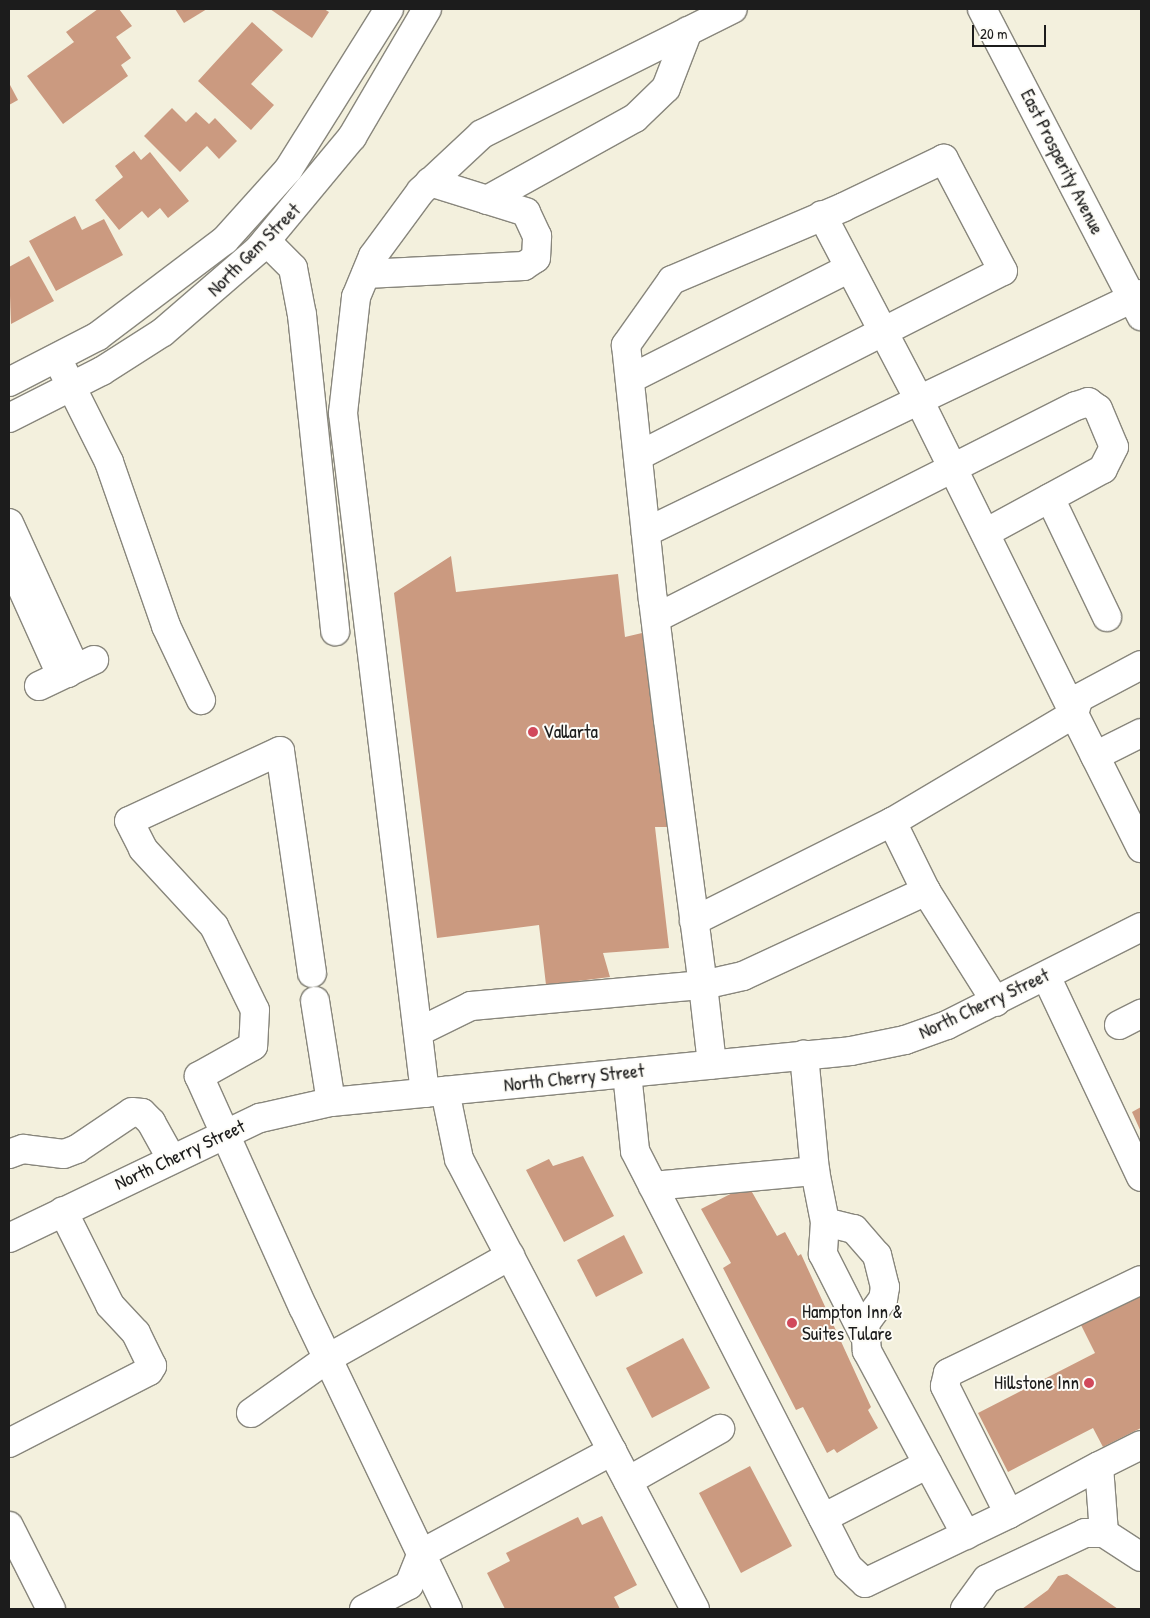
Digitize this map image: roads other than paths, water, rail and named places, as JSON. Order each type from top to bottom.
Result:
[{"type":"street","name":"North Gem Street","points":[[9,382],[98,336],[181,278],[255,209],[288,170],[389,9]]},
{"type":"street","name":"North Gem Street","points":[[9,418],[71,388],[163,332],[266,241],[352,137],[427,9]]},
{"type":"street","points":[[695,1609],[459,1159],[435,1092],[418,1032],[343,413],[356,297],[373,256],[430,182],[482,134],[734,9]]},
{"type":"street","name":"East Prosperity Avenue","points":[[982,9],[1138,303]]},
{"type":"street","points":[[487,200],[635,118],[666,88],[688,31]]},
{"type":"street","points":[[638,456],[1003,271],[944,159],[822,216],[672,280],[626,344],[646,532],[656,618],[712,1064]]},
{"type":"street","points":[[366,274],[524,266],[536,258],[536,236],[526,212],[430,182]]},
{"type":"street","points":[[822,216],[880,334],[919,400],[1141,848]]},
{"type":"street","points":[[266,241],[294,268],[302,314],[335,631]]},
{"type":"street","points":[[630,379],[848,269]]},
{"type":"street","points":[[646,532],[919,400],[1138,303]]},
{"type":"street","points":[[58,357],[71,388],[109,462],[166,626],[201,700]]},
{"type":"street","points":[[656,618],[951,466],[1088,402],[1098,409],[1114,446],[1110,459],[1102,469],[985,533]]},
{"type":"street","points":[[1050,498],[1107,617]]},
{"type":"street","points":[[9,522],[71,659],[68,673]]},
{"type":"street","points":[[9,558],[58,666],[68,673]]},
{"type":"street","points":[[39,686],[94,660]]},
{"type":"street","points":[[694,920],[892,822],[1074,714],[1079,698],[1141,665]]},
{"type":"street","points":[[1095,756],[1141,733]]},
{"type":"street","points":[[312,973],[280,751],[129,821],[143,849],[214,926],[255,1010],[253,1046],[200,1076],[227,1131],[328,1358],[448,1609]]},
{"type":"street","points":[[892,822],[926,891],[996,1002]]},
{"type":"street","points":[[418,1032],[471,1006],[703,985],[743,976],[926,891]]},
{"type":"street","name":"North Cherry Street","points":[[9,1238],[227,1131],[260,1118],[331,1102],[804,1055],[905,1040],[996,1002],[1141,927]]},
{"type":"street","points":[[1046,976],[1141,1174]]},
{"type":"street","points":[[315,1001],[331,1102]]},
{"type":"street","points":[[804,1055],[816,1171],[825,1222],[823,1254],[863,1333],[867,1350],[966,1535]]},
{"type":"street","points":[[626,1073],[635,1151],[848,1567],[865,1583],[1009,1514],[1141,1445]]},
{"type":"street","points":[[9,1154],[23,1149],[64,1154],[77,1149],[132,1112],[142,1113],[152,1122],[171,1158]]},
{"type":"street","points":[[653,1186],[816,1171]]},
{"type":"street","points":[[9,1443],[149,1372],[152,1366],[136,1333],[110,1305],[63,1211]]},
{"type":"street","points":[[825,1222],[854,1230],[877,1255],[885,1287],[883,1299],[863,1333]]},
{"type":"street","points":[[251,1413],[328,1358],[510,1256]]},
{"type":"street","points":[[1009,1514],[944,1380],[948,1373],[1141,1280]]},
{"type":"street","points":[[628,1481],[720,1429]]},
{"type":"street","points":[[364,1609],[409,1585],[422,1554],[612,1451]]},
{"type":"street","points":[[823,1518],[928,1464]]},
{"type":"street","points":[[1100,1466],[1104,1533]]},
{"type":"street","points":[[9,1526],[51,1609]]},
{"type":"street","points":[[965,1609],[988,1579],[1085,1533],[1104,1533],[1141,1557]]},
{"type":"place","name":"Vallarta","points":[[533,732]]},
{"type":"place","name":"Hampton Inn & Suites Tulare","points":[[792,1323]]},
{"type":"place","name":"Hillstone Inn","points":[[1089,1383]]}]
